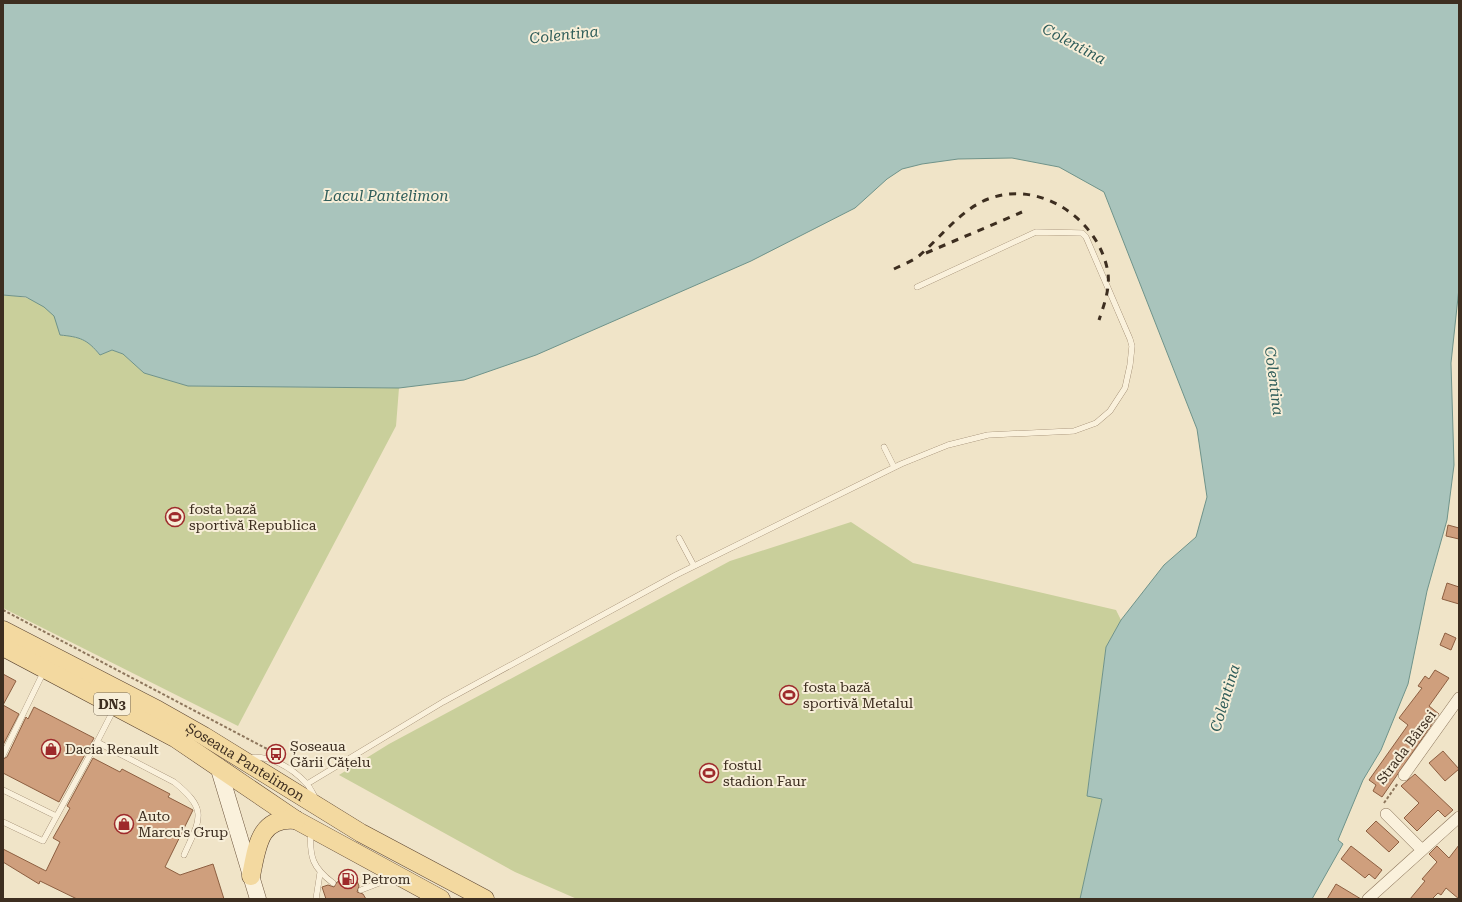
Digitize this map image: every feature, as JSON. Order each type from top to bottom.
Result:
[{"type":"main road","name":"Șoseaua Pantelimon","points":[[3,630],[158,710],[204,736],[360,833],[485,899]]},
{"type":"main road","name":"Șoseaua Pantelimon","points":[[3,647],[175,738],[296,820],[432,897]]},
{"type":"main road","points":[[204,736],[218,766],[258,899]]},
{"type":"main road","points":[[218,766],[241,760]]},
{"type":"main road","points":[[251,876],[259,843],[268,826],[278,820],[296,820]]},
{"type":"street","name":"Strada Bârsei","points":[[1404,775],[1459,698]]},
{"type":"street","points":[[1386,814],[1421,850]]},
{"type":"street","points":[[1368,899],[1459,817]]},
{"type":"lane","points":[[308,784],[443,702],[694,566],[894,467],[948,445],[988,435],[1074,431],[1096,423],[1110,411],[1121,395],[1127,381],[1130,365],[1130,339],[1086,237],[1082,234],[1036,232],[917,288]]},
{"type":"lane","points":[[884,447],[894,467]]},
{"type":"lane","points":[[679,538],[694,566]]},
{"type":"lane","points":[[3,755],[45,669]]},
{"type":"lane","points":[[3,822],[39,841],[43,841],[116,706]]},
{"type":"lane","points":[[97,742],[174,782],[191,798],[199,813],[199,822],[184,855]]},
{"type":"lane","points":[[241,760],[253,757],[269,757],[308,784],[323,811]]},
{"type":"lane","points":[[3,790],[56,816]]},
{"type":"lane","points":[[311,829],[312,856],[320,873],[333,883]]},
{"type":"lane","points":[[316,899],[320,873]]},
{"type":"lane","points":[[361,890],[397,876]]},
{"type":"path","points":[[3,610],[276,754]]},
{"type":"path","name":"Strada Bârsei","points":[[1386,814],[1384,803],[1404,775]]},
{"type":"green space","name":"fosta bază sportivă Republica","points":[[3,295],[17,296],[39,302],[51,310],[55,316],[60,335],[78,338],[87,342],[100,355],[112,350],[123,354],[144,373],[188,386],[399,388],[396,426],[238,726],[3,608]]},
{"type":"green space","name":"fosta bază sportivă Metalul","points":[[851,522],[913,563],[1116,610],[1121,620],[1106,647],[1087,795],[1102,799],[1080,899],[577,899],[515,872],[339,775],[389,744],[730,561]]},
{"type":"water","name":"Lacul Pantelimon","points":[[3,3],[1459,3],[1459,288],[1451,363],[1454,465],[1447,520],[1427,591],[1408,684],[1381,750],[1363,780],[1338,840],[1343,844],[1312,899],[1080,899],[1102,799],[1087,796],[1106,647],[1121,620],[1164,565],[1196,537],[1207,497],[1197,429],[1104,192],[1059,167],[1012,158],[958,159],[922,164],[902,169],[887,179],[855,208],[751,261],[536,355],[464,380],[399,388],[188,386],[144,373],[123,354],[112,350],[100,355],[91,345],[83,340],[60,335],[54,316],[44,307],[26,297],[3,295]]},
{"type":"building","points":[[1448,525],[1459,528],[1459,539],[1446,536]]},
{"type":"building","points":[[1447,583],[1459,587],[1459,604],[1442,599]]},
{"type":"building","points":[[1445,633],[1456,638],[1451,650],[1440,645]]},
{"type":"building","points":[[1435,670],[1449,678],[1429,706],[1439,714],[1382,797],[1373,791],[1376,785],[1369,780],[1408,725],[1399,718],[1422,688],[1418,686],[1425,676],[1429,679]]},
{"type":"building","points":[[3,674],[16,681],[3,705]]},
{"type":"building","points":[[3,705],[19,714],[3,745]]},
{"type":"building","name":"Dacia Renault","points":[[34,707],[94,738],[59,802],[3,773],[3,759],[7,757],[26,717],[28,719]]},
{"type":"building","points":[[1443,751],[1459,769],[1445,781],[1429,763]]},
{"type":"building","name":"Auto Marcu's Grup","points":[[93,758],[120,772],[122,769],[170,794],[168,797],[193,810],[165,867],[180,875],[213,864],[224,899],[77,899],[40,881],[39,884],[3,862],[3,849],[46,871],[60,842],[53,838],[70,808],[67,806]]},
{"type":"building","points":[[1415,774],[1453,810],[1445,817],[1438,810],[1417,831],[1404,818],[1419,803],[1401,786]]},
{"type":"building","points":[[1376,821],[1399,842],[1389,852],[1366,831]]},
{"type":"building","points":[[1459,845],[1459,899],[1446,888],[1441,895],[1438,893],[1432,899],[1410,899],[1425,881],[1422,879],[1437,862],[1429,854],[1437,846],[1449,858]]},
{"type":"building","points":[[1351,846],[1382,870],[1375,879],[1369,874],[1365,878],[1341,859]]},
{"type":"building","points":[[355,876],[359,886],[357,892],[363,894],[366,899],[326,899],[322,887],[328,885],[334,887],[337,882]]},
{"type":"building","points":[[1336,884],[1361,899],[1327,899]]},
{"type":"railway","points":[[894,269],[917,257],[962,215],[981,202],[1010,194],[1030,195],[1048,200],[1066,209],[1081,222],[1094,237],[1103,254],[1108,273],[1105,303],[1099,320]]},
{"type":"railway","points":[[926,253],[1022,212]]},
{"type":"place","name":"fosta bază sportivă Republica","points":[[175,517]]},
{"type":"place","name":"fosta bază sportivă Metalul","points":[[789,695]]},
{"type":"place","name":"Dacia Renault","points":[[51,749]]},
{"type":"place","name":"Șoseaua Gării Cățelu","points":[[276,754]]},
{"type":"place","name":"fostul stadion Faur","points":[[709,773]]},
{"type":"place","name":"Auto Marcu's Grup","points":[[124,824]]},
{"type":"place","name":"Petrom","points":[[348,879]]},
{"type":"water label","name":"Colentina","points":[[564,35]]},
{"type":"water label","name":"Colentina","points":[[1074,44]]},
{"type":"water label","name":"Colentina","points":[[1274,381]]},
{"type":"water label","name":"Colentina","points":[[1225,698]]}]
